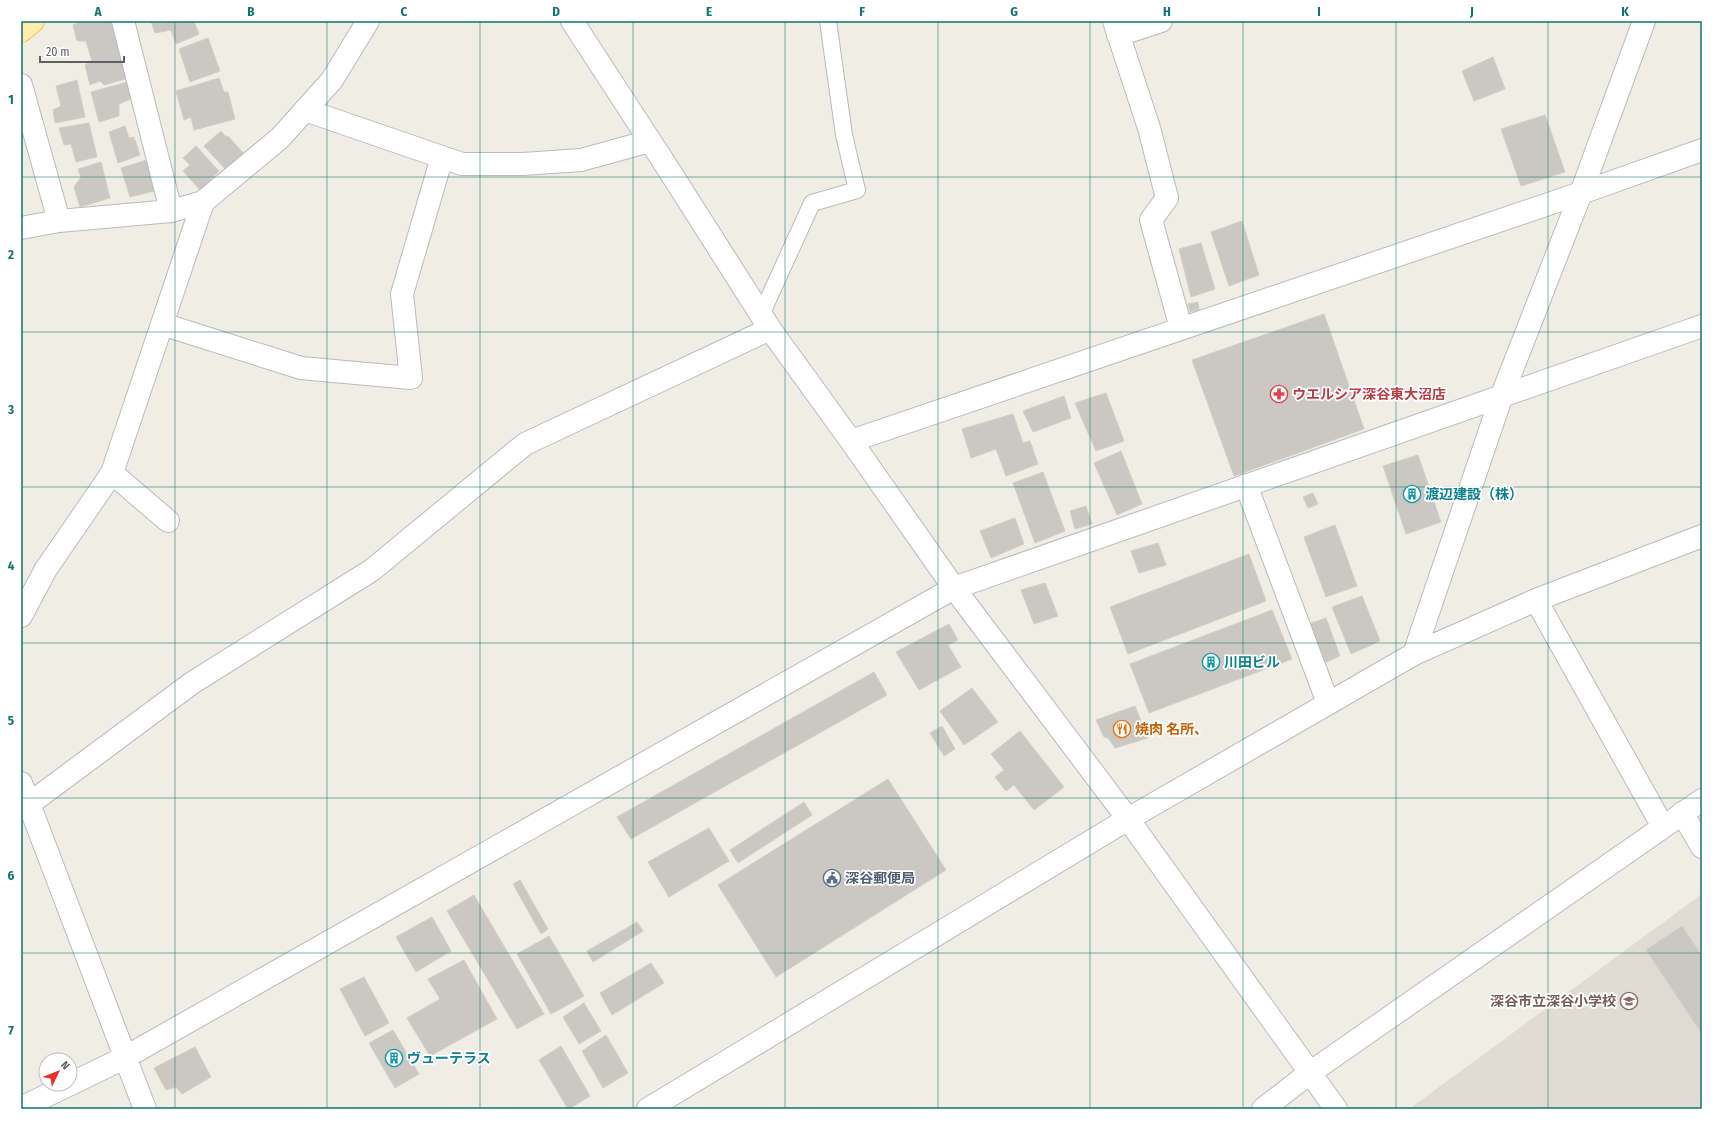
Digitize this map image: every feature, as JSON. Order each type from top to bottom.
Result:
[{"type":"main road","points":[[21,31],[33,21]]},
{"type":"street","points":[[123,21],[172,211]]},
{"type":"street","points":[[21,228],[59,221],[172,211],[203,202],[280,138],[332,80],[368,21]]},
{"type":"street","points":[[572,21],[766,322],[954,588],[1128,819],[1311,1072],[1336,1109]]},
{"type":"street","points":[[1161,21],[1116,28],[1150,128],[1167,198],[1151,220],[1181,328]]},
{"type":"street","points":[[1414,654],[1502,395],[1581,193],[1644,21]]},
{"type":"street","points":[[21,85],[59,221]]},
{"type":"street","points":[[305,110],[462,164],[524,164],[581,160],[650,141]]},
{"type":"street","points":[[851,441],[1581,193],[1702,150]]},
{"type":"street","points":[[162,324],[301,368],[411,378],[402,294],[442,157]]},
{"type":"street","points":[[21,616],[46,569],[112,473],[203,202]]},
{"type":"street","points":[[29,804],[192,683],[372,570],[526,444],[766,322]]},
{"type":"street","points":[[21,1108],[124,1058],[954,588],[1702,326]]},
{"type":"street","points":[[112,473],[168,521]]},
{"type":"street","points":[[1246,485],[1328,703]]},
{"type":"street","points":[[648,1109],[1128,819],[1414,654],[1536,600],[1702,536]]},
{"type":"street","points":[[1536,600],[1663,827]]},
{"type":"street","points":[[21,783],[124,1058],[145,1109]]},
{"type":"street","points":[[1263,1109],[1311,1072],[1702,800]]},
{"type":"street","points":[[1682,813],[1702,847]]},
{"type":"lane","points":[[766,322],[812,203],[858,190],[844,135],[828,21]]},
{"type":"shaded area","name":"深谷市立深谷小学校","points":[[1702,894],[1702,1109],[1409,1109]]},
{"type":"building","points":[[83,21],[112,21],[129,78],[104,85],[100,81],[90,85],[85,65],[92,61],[86,41],[77,41],[73,25]]},
{"type":"building","points":[[151,21],[194,21],[199,34],[176,44],[171,30],[155,33]]},
{"type":"building","points":[[208,38],[220,71],[190,82],[179,49]]},
{"type":"building","points":[[1493,57],[1505,89],[1474,101],[1462,71]]},
{"type":"building","points":[[219,78],[224,92],[228,92],[235,119],[194,130],[191,117],[184,120],[176,91]]},
{"type":"building","points":[[77,80],[85,117],[55,123],[53,110],[61,106],[56,86]]},
{"type":"building","points":[[131,81],[135,97],[119,104],[119,116],[99,122],[91,92]]},
{"type":"building","points":[[1545,115],[1565,172],[1521,186],[1501,129]]},
{"type":"building","points":[[89,123],[97,157],[76,162],[71,144],[64,145],[59,128]]},
{"type":"building","points":[[125,126],[129,138],[134,137],[140,155],[118,163],[109,132]]},
{"type":"building","points":[[221,131],[226,137],[228,136],[244,154],[226,170],[204,146]]},
{"type":"building","points":[[196,146],[219,171],[200,190],[183,171],[190,165],[183,158]]},
{"type":"building","points":[[150,159],[158,190],[130,197],[121,168]]},
{"type":"building","points":[[101,162],[110,198],[80,207],[74,187],[81,177],[78,169]]},
{"type":"building","points":[[1242,221],[1259,275],[1229,286],[1211,232]]},
{"type":"building","points":[[1201,243],[1215,289],[1191,297],[1179,249]]},
{"type":"building","points":[[1198,302],[1199,310],[1190,312],[1188,304]]},
{"type":"building","name":"ウエルシア深谷東大沼店","points":[[1324,314],[1364,429],[1234,476],[1192,360]]},
{"type":"building","points":[[1106,393],[1124,441],[1096,451],[1075,403]]},
{"type":"building","points":[[1064,396],[1071,418],[1033,432],[1023,411]]},
{"type":"building","points":[[1013,414],[1023,443],[1030,441],[1038,464],[1006,476],[996,449],[971,458],[962,429]]},
{"type":"building","points":[[1121,451],[1142,504],[1117,515],[1094,463]]},
{"type":"building","name":"渡辺建設（株）","points":[[1418,455],[1441,522],[1406,534],[1383,466]]},
{"type":"building","points":[[1043,472],[1065,531],[1035,543],[1013,483]]},
{"type":"building","points":[[1313,493],[1318,504],[1308,508],[1303,497]]},
{"type":"building","points":[[1086,506],[1092,524],[1075,529],[1070,511]]},
{"type":"building","points":[[1015,518],[1024,544],[991,558],[980,531]]},
{"type":"building","points":[[1335,525],[1357,586],[1326,597],[1304,537]]},
{"type":"building","points":[[1158,543],[1166,565],[1139,573],[1131,551]]},
{"type":"building","points":[[1249,554],[1266,601],[1128,654],[1110,607]]},
{"type":"building","points":[[1045,583],[1058,616],[1034,624],[1021,590]]},
{"type":"building","points":[[1362,596],[1380,641],[1351,654],[1332,607]]},
{"type":"building","name":"川田ビル","points":[[1272,610],[1292,659],[1149,713],[1130,664]]},
{"type":"building","points":[[1326,618],[1340,656],[1322,664],[1306,625]]},
{"type":"building","points":[[949,624],[958,640],[948,645],[961,667],[919,690],[896,652]]},
{"type":"building","points":[[874,672],[887,695],[631,839],[617,817]]},
{"type":"building","points":[[972,688],[998,722],[964,745],[940,711]]},
{"type":"building","name":"焼肉 名所、","points":[[1135,706],[1148,738],[1115,748],[1108,738],[1104,737],[1096,720]]},
{"type":"building","points":[[942,726],[955,749],[944,756],[930,733]]},
{"type":"building","points":[[1020,731],[1064,787],[1034,810],[1014,785],[1006,791],[995,777],[1004,770],[991,754]]},
{"type":"building","name":"深谷郵便局","points":[[888,779],[946,870],[776,977],[718,885]]},
{"type":"building","points":[[804,802],[812,815],[738,863],[730,850]]},
{"type":"building","points":[[709,828],[729,861],[669,897],[648,862]]},
{"type":"building","points":[[520,880],[548,929],[541,934],[513,884]]},
{"type":"building","points":[[474,895],[544,1014],[517,1029],[447,911]]},
{"type":"building","points":[[432,917],[451,951],[416,972],[396,937]]},
{"type":"building","points":[[637,922],[643,931],[593,962],[587,951]]},
{"type":"building","points":[[1682,926],[1702,956],[1702,1034],[1646,950]]},
{"type":"building","points":[[549,936],[584,996],[551,1014],[517,954]]},
{"type":"building","points":[[464,960],[497,1019],[430,1056],[407,1018],[440,999],[428,979]]},
{"type":"building","points":[[651,963],[664,983],[612,1015],[600,993]]},
{"type":"building","name":"ヴューテラス","points":[[364,977],[389,1023],[365,1036],[340,989]]},
{"type":"building","points":[[584,1003],[601,1031],[579,1044],[563,1017]]},
{"type":"building","name":"ヴューテラス","points":[[393,1030],[419,1074],[395,1088],[369,1043]]},
{"type":"building","points":[[606,1035],[628,1073],[603,1088],[582,1051]]},
{"type":"building","points":[[561,1046],[590,1096],[569,1109],[539,1060]]},
{"type":"building","points":[[195,1047],[211,1077],[182,1094],[176,1087],[166,1090],[154,1068]]},
{"type":"place","name":"ウエルシア深谷東大沼店","points":[[1279,394]]},
{"type":"place","name":"渡辺建設（株）","points":[[1412,494]]},
{"type":"place","name":"川田ビル","points":[[1211,662]]},
{"type":"place","name":"焼肉 名所、","points":[[1122,729]]},
{"type":"place","name":"深谷郵便局","points":[[832,878]]},
{"type":"place","name":"深谷市立深谷小学校","points":[[1629,1001]]},
{"type":"place","name":"ヴューテラス","points":[[394,1058]]}]
